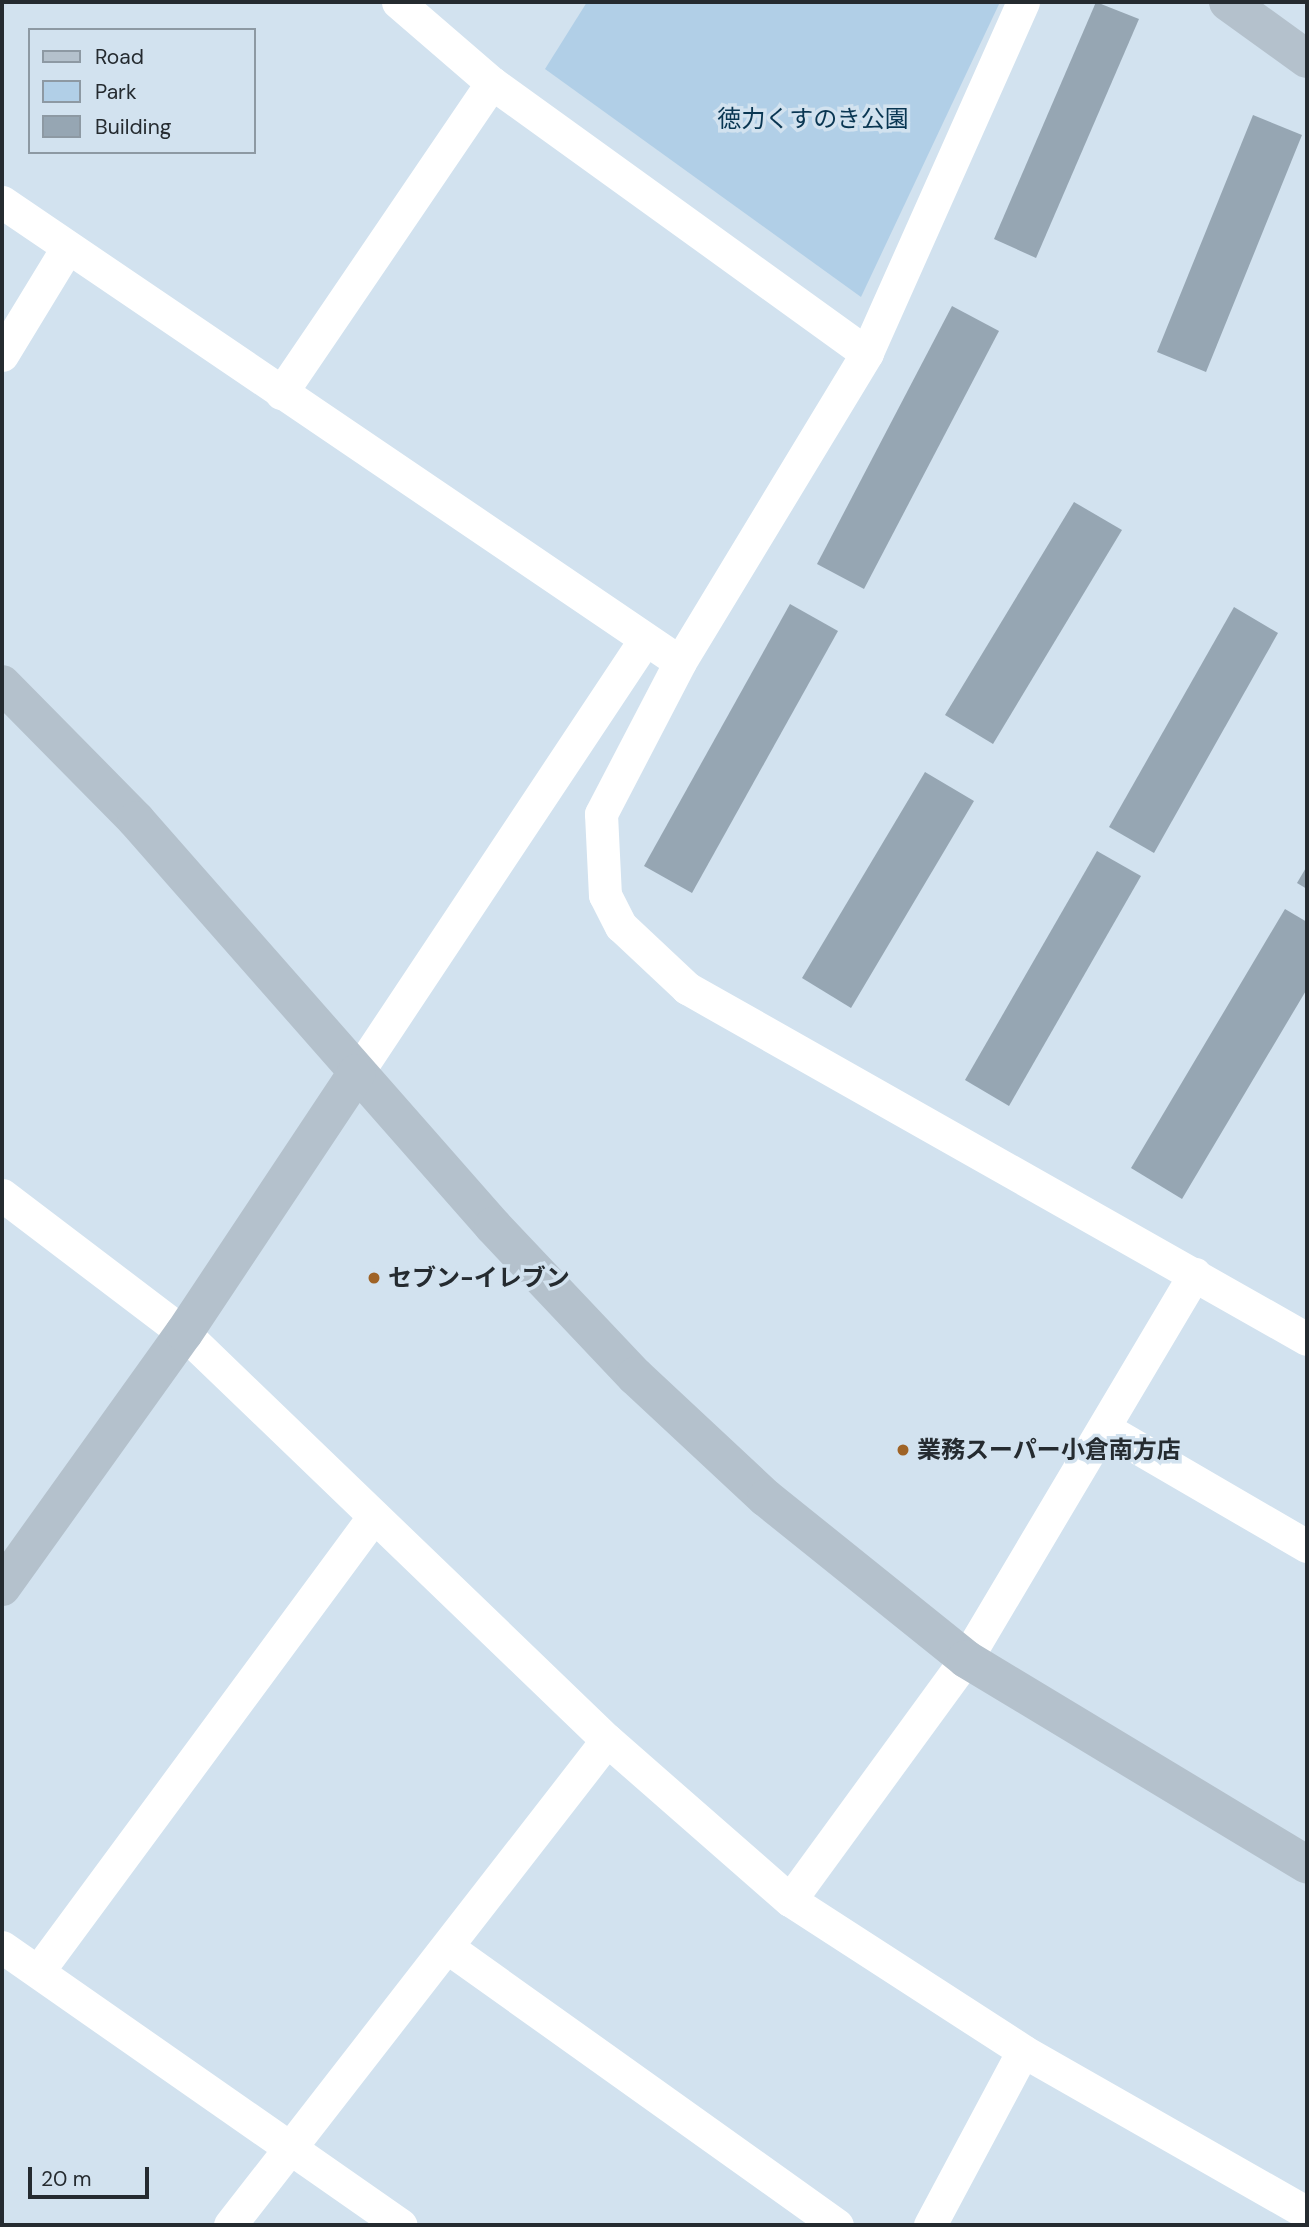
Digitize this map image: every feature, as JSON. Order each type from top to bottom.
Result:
[{"type":"street","points":[[398,2],[492,83],[867,353]]},
{"type":"street","points":[[1023,2],[867,353],[680,662],[601,814],[605,895],[621,926],[687,988],[1307,1339]]},
{"type":"street","points":[[1227,2],[1307,60]]},
{"type":"street","points":[[281,393],[492,83]]},
{"type":"street","points":[[2,202],[644,641],[680,662]]},
{"type":"street","points":[[2,355],[67,248]]},
{"type":"street","points":[[2,1587],[184,1333],[644,641]]},
{"type":"street","points":[[2,684],[136,820],[357,1073],[635,1376],[766,1498],[966,1659],[1307,1865]]},
{"type":"street","points":[[2,1195],[184,1333],[607,1740],[790,1900],[1023,2051],[1307,2213]]},
{"type":"street","points":[[790,1900],[966,1659],[1195,1274]]},
{"type":"street","points":[[1104,1427],[1307,1546]]},
{"type":"street","points":[[39,1970],[374,1516]]},
{"type":"street","points":[[230,2225],[607,1740]]},
{"type":"street","points":[[2,1947],[39,1970],[401,2225]]},
{"type":"street","points":[[447,1947],[837,2225]]},
{"type":"street","points":[[930,2225],[1023,2051]]},
{"type":"green space","name":"徳力くすのき公園","points":[[587,2],[1000,2],[861,297],[545,69]]},
{"type":"building","points":[[1096,2],[1139,19],[1036,258],[994,239]]},
{"type":"building","points":[[1253,115],[1302,135],[1206,372],[1157,352]]},
{"type":"building","points":[[952,306],[999,331],[864,589],[817,564]]},
{"type":"building","points":[[1074,502],[1122,530],[993,744],[945,715]]},
{"type":"building","points":[[790,604],[838,631],[692,893],[644,866]]},
{"type":"building","points":[[1234,607],[1278,633],[1154,853],[1109,827]]},
{"type":"building","points":[[925,772],[974,801],[851,1008],[802,978]]},
{"type":"building","points":[[1097,851],[1141,876],[1009,1106],[965,1080]]},
{"type":"building","points":[[1307,866],[1307,889],[1297,883]]},
{"type":"building","points":[[1285,909],[1307,922],[1307,989],[1182,1199],[1131,1168]]},
{"type":"place","name":"セブン-イレブン","points":[[374,1278]]},
{"type":"place","name":"業務スーパー小倉南方店","points":[[903,1450]]}]
